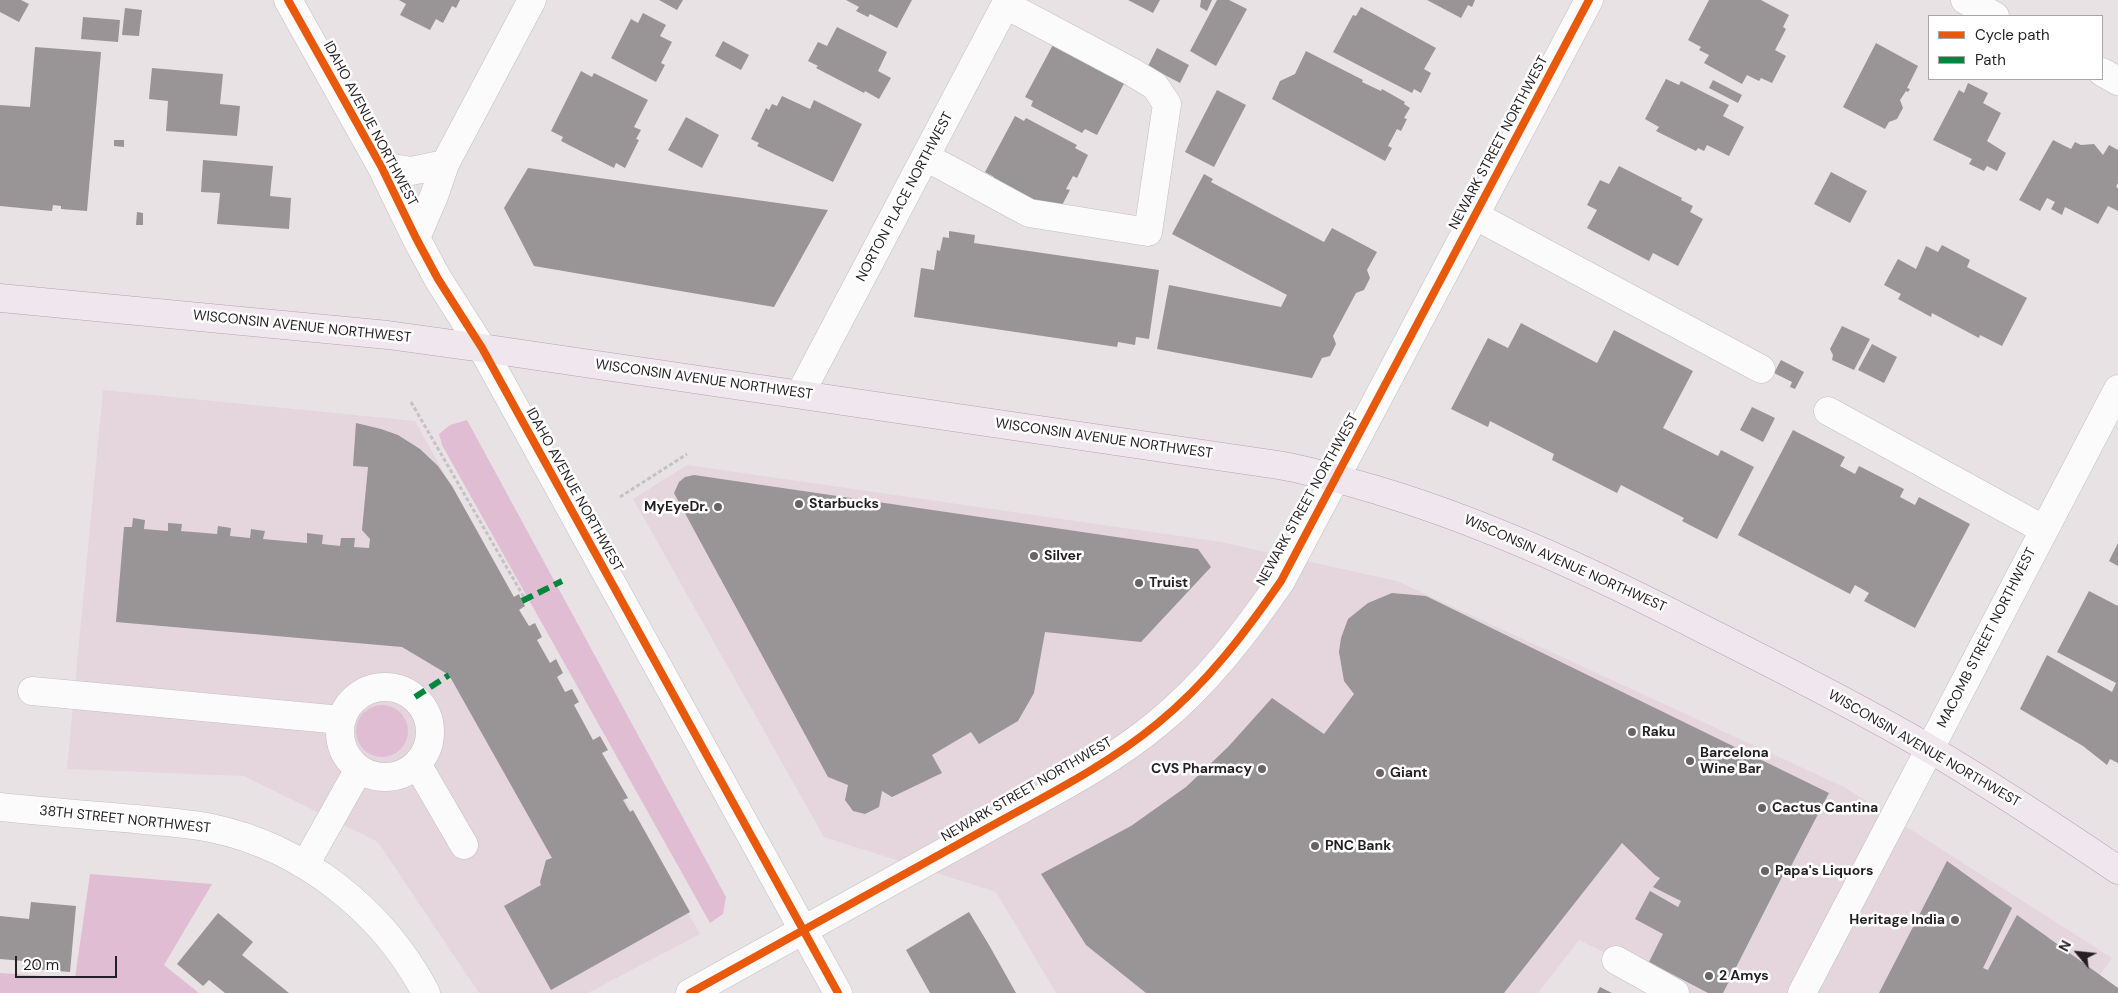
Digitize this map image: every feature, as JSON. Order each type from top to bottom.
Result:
[{"type":"main road","name":"WISCONSIN AVENUE NORTHWEST","points":[[0,298],[388,335],[1278,465],[1336,479],[1419,503],[1460,518],[1640,596],[1822,689],[1930,749],[2045,821],[2118,870]]},
{"type":"street","name":"IDAHO AVENUE NORTHWEST","points":[[288,0],[381,166],[438,279],[482,348],[838,993]]},
{"type":"street","points":[[416,238],[445,164],[532,0]]},
{"type":"street","name":"NEWARK STREET NORTHWEST","points":[[690,993],[804,932],[1100,764],[1157,724],[1196,688],[1248,628],[1281,581],[1589,0]]},
{"type":"street","points":[[1964,0],[1993,15]]},
{"type":"street","points":[[926,157],[1029,213],[1148,232],[1167,104],[1155,86],[1007,3]]},
{"type":"street","name":"NORTON PLACE NORTHWEST","points":[[800,394],[1007,3]]},
{"type":"street","points":[[2103,73],[2118,81]]},
{"type":"street","points":[[381,166],[411,171],[445,164]]},
{"type":"street","points":[[1474,216],[1761,369]]},
{"type":"street","name":"MACOMB STREET NORTHWEST","points":[[1802,993],[2118,389]]},
{"type":"street","points":[[1828,410],[2044,529]]},
{"type":"street","points":[[387,686],[402,690],[415,697],[424,709],[430,723],[431,738],[426,752],[417,764],[407,772],[383,778],[370,775],[359,769],[349,759],[342,747],[340,734],[341,720],[348,707],[358,695],[372,688],[387,686]]},
{"type":"street","points":[[32,691],[341,720]]},
{"type":"street","points":[[417,764],[464,845]]},
{"type":"street","points":[[304,865],[359,769]]},
{"type":"street","name":"38TH STREET NORTHWEST","points":[[0,807],[191,824],[213,828],[265,845],[304,865],[339,888],[372,917],[400,950],[426,993]]},
{"type":"street","points":[[1616,960],[1676,993]]},
{"type":"path","points":[[411,402],[525,599]]},
{"type":"path","points":[[620,497],[687,454]]},
{"type":"shaded area","points":[[103,390],[415,421],[700,934],[588,993],[479,993],[378,842],[244,776],[67,769]]},
{"type":"shaded area","points":[[467,420],[726,897],[723,914],[710,923],[442,445],[439,434],[450,425]]},
{"type":"shaded area","points":[[687,465],[1221,542],[1397,581],[1844,787],[2112,958],[2087,993],[1687,993],[1579,940],[1538,993],[1056,993],[996,892],[824,837],[633,499]]},
{"type":"shaded area","points":[[382,705],[392,707],[400,713],[406,721],[408,731],[406,741],[400,749],[392,755],[382,757],[372,755],[364,749],[358,741],[356,731],[358,721],[364,713],[372,707]]},
{"type":"shaded area","points":[[90,874],[212,884],[164,965],[199,993],[0,993],[0,973],[75,978]]},
{"type":"building","points":[[0,0],[21,0],[29,4],[19,22],[0,12]]},
{"type":"building","points":[[399,0],[460,0],[456,8],[452,6],[443,23],[436,19],[430,30],[400,15],[406,4]]},
{"type":"building","points":[[659,0],[683,0],[677,10]]},
{"type":"building","points":[[846,0],[912,0],[897,28],[870,14],[868,17],[856,11],[859,7]]},
{"type":"building","points":[[1128,0],[1160,0],[1153,13]]},
{"type":"building","points":[[1201,0],[1212,0],[1207,11],[1200,7]]},
{"type":"building","points":[[1217,0],[1229,0],[1247,9],[1216,66],[1190,51]]},
{"type":"building","points":[[1427,0],[1475,0],[1472,7],[1468,5],[1461,18]]},
{"type":"building","points":[[1709,0],[1761,0],[1789,15],[1783,27],[1786,29],[1775,50],[1786,56],[1772,83],[1761,78],[1759,81],[1747,75],[1742,84],[1704,63],[1709,55],[1699,50],[1701,47],[1688,40]]},
{"type":"building","points":[[1361,7],[1436,48],[1424,69],[1431,73],[1421,93],[1414,89],[1412,93],[1333,52],[1353,15],[1356,16]]},
{"type":"building","points":[[125,8],[142,10],[139,36],[122,35]]},
{"type":"building","points":[[643,13],[666,25],[660,36],[672,42],[661,63],[665,65],[656,82],[611,58],[631,19],[638,23]]},
{"type":"building","points":[[83,17],[120,20],[118,42],[81,39]]},
{"type":"building","points":[[837,27],[887,52],[878,71],[891,78],[879,99],[816,68],[818,66],[808,61],[818,42],[827,46]]},
{"type":"building","points":[[723,41],[749,55],[741,70],[715,56]]},
{"type":"building","points":[[1055,41],[1127,78],[1097,135],[1085,129],[1082,133],[1031,106],[1033,101],[1025,97]]},
{"type":"building","points":[[1876,43],[1918,66],[1907,88],[1910,89],[1908,92],[1906,91],[1900,100],[1903,108],[1897,119],[1889,122],[1885,129],[1843,107]]},
{"type":"building","points":[[35,47],[101,52],[87,211],[61,209],[61,206],[53,205],[52,211],[0,206],[0,105],[30,107]]},
{"type":"building","points":[[1157,48],[1189,65],[1180,83],[1148,66]]},
{"type":"building","points":[[1306,51],[1363,80],[1362,82],[1381,91],[1382,89],[1405,102],[1404,104],[1410,108],[1404,118],[1407,119],[1401,131],[1397,129],[1388,146],[1392,148],[1385,161],[1272,99],[1280,81],[1295,74]]},
{"type":"building","points":[[152,68],[223,74],[220,104],[240,106],[237,136],[166,131],[168,101],[149,99]]},
{"type":"building","points":[[581,71],[592,77],[594,73],[648,100],[634,127],[641,130],[636,139],[639,140],[625,168],[616,163],[614,168],[561,141],[563,137],[551,131]]},
{"type":"building","points":[[1666,79],[1679,85],[1681,81],[1729,105],[1723,116],[1744,127],[1729,156],[1707,145],[1704,151],[1698,148],[1696,151],[1656,131],[1659,127],[1645,119]]},
{"type":"building","points":[[1713,80],[1742,95],[1738,103],[1709,88]]},
{"type":"building","points":[[1968,83],[1988,93],[1983,103],[2001,113],[1987,141],[2006,153],[1997,171],[1987,166],[1984,171],[1969,164],[1972,159],[1933,140],[1959,90],[1964,93]]},
{"type":"building","points":[[1217,90],[1246,105],[1214,167],[1185,152]]},
{"type":"building","points":[[782,96],[810,109],[814,100],[862,124],[833,182],[757,146],[759,143],[751,139],[766,108],[769,110],[772,104],[777,106]]},
{"type":"building","points":[[1015,116],[1024,121],[1026,118],[1077,145],[1075,148],[1088,155],[1077,178],[1073,176],[1066,189],[1070,190],[1060,209],[1044,209],[991,182],[994,177],[985,172]]},
{"type":"building","points":[[686,117],[719,135],[702,168],[668,150]]},
{"type":"building","points":[[114,140],[124,140],[124,147],[114,146]]},
{"type":"building","points":[[2053,140],[2071,149],[2075,142],[2081,145],[2094,144],[2103,155],[2109,145],[2118,150],[2118,183],[2116,187],[2118,188],[2118,211],[2108,206],[2098,224],[2065,207],[2062,215],[2051,209],[2055,202],[2047,198],[2040,211],[2019,200]]},
{"type":"building","points":[[203,160],[273,166],[270,196],[291,198],[289,229],[217,224],[220,193],[201,192]]},
{"type":"building","points":[[1619,166],[1682,198],[1681,200],[1693,206],[1690,212],[1703,219],[1678,266],[1653,253],[1649,261],[1587,228],[1597,210],[1587,205],[1600,180],[1609,184]]},
{"type":"building","points":[[528,168],[828,210],[774,307],[534,266],[504,208]]},
{"type":"building","points":[[1831,172],[1867,191],[1850,223],[1814,204]]},
{"type":"building","points":[[1204,174],[1213,179],[1211,182],[1324,242],[1332,228],[1377,252],[1367,270],[1370,278],[1364,290],[1356,293],[1333,336],[1336,344],[1330,356],[1322,358],[1312,378],[1157,349],[1169,285],[1281,307],[1287,295],[1172,234]]},
{"type":"building","points":[[137,212],[143,213],[143,225],[136,225]]},
{"type":"building","points":[[949,231],[975,235],[974,243],[1159,270],[1149,339],[1136,337],[1135,345],[1118,342],[1117,347],[914,317],[921,268],[934,270],[937,250],[940,251],[943,237],[949,238]]},
{"type":"building","points":[[1942,245],[1970,260],[1967,267],[2027,298],[2002,346],[1980,335],[1979,338],[1932,313],[1931,317],[1898,299],[1901,294],[1884,285],[1898,259],[1916,269],[1926,246],[1938,252]]},
{"type":"building","points":[[1521,323],[1597,363],[1614,330],[1693,371],[1663,428],[1718,456],[1721,450],[1754,467],[1717,539],[1682,521],[1684,518],[1621,485],[1617,493],[1552,460],[1554,454],[1490,421],[1488,427],[1451,409],[1488,338],[1508,348]]},
{"type":"building","points":[[1842,326],[1870,339],[1854,370],[1832,360],[1833,355],[1830,349]]},
{"type":"building","points":[[1872,344],[1897,357],[1884,383],[1858,370]]},
{"type":"building","points":[[1781,360],[1804,372],[1795,389],[1790,387],[1792,382],[1774,373]]},
{"type":"building","points":[[1752,407],[1775,418],[1763,442],[1740,430]]},
{"type":"building","points":[[356,423],[398,435],[420,449],[438,466],[452,486],[514,597],[519,594],[525,606],[519,610],[529,626],[535,623],[542,637],[537,640],[550,663],[556,659],[563,673],[557,677],[565,692],[572,689],[579,702],[574,705],[593,740],[600,736],[608,750],[602,753],[628,798],[623,800],[630,812],[633,810],[690,912],[551,990],[504,906],[541,885],[540,882],[546,860],[552,858],[449,675],[402,647],[116,622],[124,527],[132,527],[133,518],[145,520],[144,529],[168,531],[168,523],[182,524],[181,531],[217,534],[218,526],[231,528],[230,536],[250,538],[251,529],[265,531],[263,539],[307,543],[307,533],[323,535],[322,544],[340,546],[341,538],[355,538],[354,547],[369,548],[370,539],[362,530],[368,467],[353,466]]},
{"type":"building","points":[[1793,430],[1845,457],[1840,466],[1855,474],[1859,466],[1904,489],[1900,497],[1915,505],[1919,497],[1970,524],[1915,628],[1864,601],[1869,593],[1855,585],[1850,594],[1738,535]]},
{"type":"building","points":[[694,475],[1198,549],[1211,567],[1141,642],[1045,632],[1034,693],[1018,721],[979,744],[971,732],[932,755],[942,773],[892,797],[882,791],[879,807],[865,814],[853,811],[845,800],[848,785],[828,777],[674,493],[679,482],[685,477]]},
{"type":"building","points":[[2118,543],[2118,566],[2109,561]]},
{"type":"building","points":[[2089,591],[2118,606],[2118,763],[2110,759],[2107,765],[2083,746],[2020,709],[2047,655],[2112,692],[2116,683],[2057,652]]},
{"type":"building","points":[[1392,593],[1426,596],[1829,793],[1788,872],[1785,871],[1723,993],[1708,993],[1649,962],[1663,934],[1635,919],[1650,891],[1678,907],[1681,901],[1653,887],[1660,878],[1622,843],[1504,993],[1146,993],[1086,945],[1041,874],[1131,826],[1186,787],[1228,747],[1272,698],[1324,734],[1354,694],[1344,681],[1339,652],[1341,638],[1348,619],[1368,603]]},
{"type":"building","points":[[1947,861],[2012,908],[1983,968],[1988,970],[2017,915],[2118,988],[2118,993],[1879,993]]},
{"type":"building","points":[[31,902],[76,906],[70,972],[35,969],[36,962],[0,959],[0,916],[29,919]]},
{"type":"building","points":[[969,912],[1016,993],[930,993],[906,950]]},
{"type":"building","points":[[218,913],[253,942],[242,955],[289,993],[225,993],[209,980],[203,986],[177,964]]},
{"type":"building","points":[[1600,987],[1612,993],[1597,993]]},
{"type":"marked path","points":[[522,601],[562,581]]},
{"type":"marked path","points":[[415,697],[449,675]]},
{"type":"cycle path","points":[[288,0],[381,166],[438,279],[482,348],[838,993]]},
{"type":"cycle path","points":[[690,993],[1051,793],[1117,754],[1176,708],[1209,674],[1253,620],[1281,581],[1589,0]]},
{"type":"place","name":"Starbucks","points":[[799,504]]},
{"type":"place","name":"MyEyeDr.","points":[[718,507]]},
{"type":"place","name":"Silver","points":[[1034,556]]},
{"type":"place","name":"Truist","points":[[1139,583]]},
{"type":"place","name":"Raku","points":[[1632,732]]},
{"type":"place","name":"Barcelona Wine Bar","points":[[1690,761]]},
{"type":"place","name":"CVS Pharmacy","points":[[1262,769]]},
{"type":"place","name":"Giant","points":[[1380,773]]},
{"type":"place","name":"Cactus Cantina","points":[[1762,808]]},
{"type":"place","name":"PNC Bank","points":[[1315,846]]},
{"type":"place","name":"Papa's Liquors","points":[[1765,871]]},
{"type":"place","name":"Heritage India","points":[[1955,920]]},
{"type":"place","name":"2 Amys","points":[[1709,976]]}]
